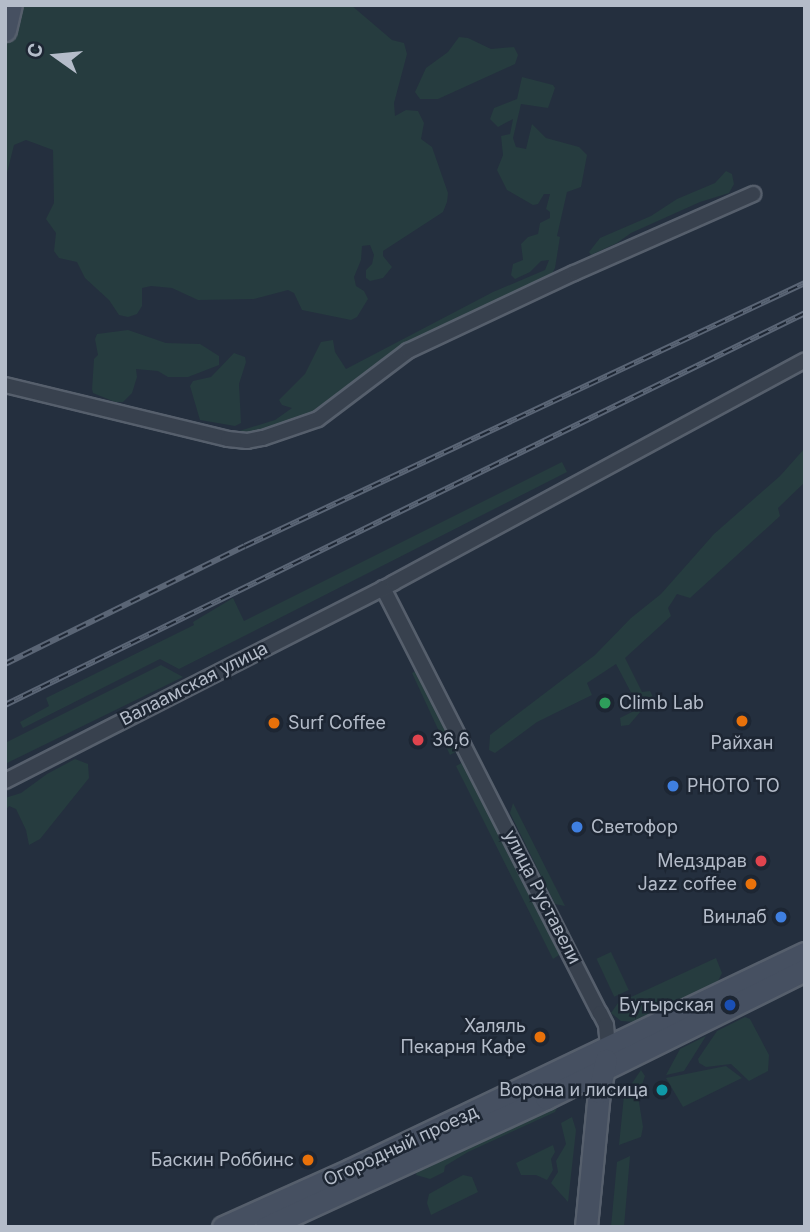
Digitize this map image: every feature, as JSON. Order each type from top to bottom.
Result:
[{"type":"main road","points":[[5,30],[11,5]]},
{"type":"main road","name":"Огородный проезд","points":[[266,1227],[606,1058],[805,953]]},
{"type":"main road","name":"Огородный проезд","points":[[223,1227],[805,970]]},
{"type":"main road","name":"улица Руставели","points":[[586,1227],[598,1092],[606,1058]]},
{"type":"street","points":[[5,385],[228,439],[255,440],[318,419],[408,351],[586,267],[753,194]]},
{"type":"street","name":"Валаамская улица","points":[[5,781],[383,589],[805,360]]},
{"type":"street","name":"улица Руставели","points":[[383,589],[606,1025],[606,1058]]},
{"type":"green space","points":[[18,5],[351,5],[392,40],[404,43],[407,54],[394,103],[395,116],[406,110],[418,111],[424,123],[421,139],[432,147],[448,193],[443,212],[383,251],[383,256],[392,267],[383,278],[370,281],[366,278],[366,270],[372,264],[374,255],[370,245],[362,246],[361,260],[354,277],[356,286],[364,291],[368,299],[357,317],[351,320],[302,310],[294,293],[288,290],[254,299],[198,300],[172,288],[151,286],[142,288],[142,306],[137,314],[128,317],[119,315],[109,300],[85,278],[77,262],[59,258],[54,251],[56,233],[46,219],[54,203],[53,150],[26,140],[14,145],[5,181],[5,51],[11,18]]},
{"type":"green space","points":[[459,37],[468,38],[491,49],[514,47],[518,55],[515,64],[438,99],[420,99],[415,92],[426,68],[448,52]]},
{"type":"green space","points":[[522,77],[553,85],[555,88],[548,108],[521,104],[513,138],[516,147],[526,149],[532,124],[546,138],[579,147],[587,155],[581,187],[567,192],[557,236],[560,237],[555,268],[549,279],[409,344],[384,359],[314,414],[289,426],[249,434],[236,432],[275,420],[292,408],[282,405],[279,400],[305,374],[321,342],[333,340],[335,352],[346,369],[493,292],[545,270],[549,260],[541,261],[530,272],[515,279],[511,275],[513,264],[523,260],[521,244],[528,237],[538,234],[540,223],[550,218],[550,212],[546,209],[550,194],[544,194],[538,204],[533,205],[507,190],[497,170],[503,155],[501,136],[510,134],[513,119],[498,127],[490,119],[494,108],[517,99]]},
{"type":"green space","points":[[726,171],[732,174],[734,184],[729,193],[700,202],[631,233],[591,255],[589,252],[600,238],[651,216],[677,199],[715,183]]},
{"type":"green space","points":[[128,330],[166,343],[200,344],[219,356],[219,365],[188,377],[168,377],[158,371],[136,369],[137,377],[132,393],[123,402],[115,402],[93,393],[94,359],[98,355],[95,339],[97,334]]},
{"type":"green space","points":[[234,353],[245,357],[246,362],[239,384],[241,423],[235,426],[200,420],[190,386],[193,381],[211,377]]},
{"type":"green space","points":[[805,448],[805,482],[778,508],[780,516],[690,598],[677,594],[668,608],[671,616],[625,658],[642,692],[650,691],[653,697],[629,725],[621,726],[620,718],[636,710],[633,704],[636,702],[616,664],[587,683],[592,695],[537,722],[495,753],[489,750],[490,735],[595,655],[631,618],[661,594],[714,534],[780,476]]},
{"type":"green space","points":[[562,462],[567,472],[179,669],[160,659],[23,728],[20,722],[49,706],[46,698],[194,625],[193,622],[233,598],[244,621]]},
{"type":"green space","points":[[161,665],[183,677],[5,764],[5,743]]},
{"type":"green space","points":[[419,669],[459,750],[450,755],[412,673]]},
{"type":"green space","points":[[75,759],[88,764],[89,778],[40,839],[29,845],[26,830],[16,809],[9,806],[5,811],[5,798],[21,793],[47,774]]},
{"type":"green space","points":[[465,761],[560,950],[559,955],[553,959],[456,766]]},
{"type":"green space","points":[[513,803],[565,906],[555,904],[510,813]]},
{"type":"green space","points":[[611,952],[629,990],[614,997],[596,959]]},
{"type":"green space","points":[[716,958],[722,973],[718,981],[637,1022],[621,1021],[611,1013],[618,1003]]},
{"type":"green space","points":[[745,1017],[750,1019],[769,1055],[768,1071],[749,1081],[731,1064],[706,1067],[699,1063],[698,1059],[717,1031]]},
{"type":"green space","points":[[706,1036],[684,1071],[666,1075],[680,1049]]},
{"type":"green space","points":[[726,1066],[742,1078],[683,1107],[666,1078]]},
{"type":"green space","points":[[641,1070],[645,1076],[638,1096],[643,1127],[641,1137],[619,1145],[624,1095]]},
{"type":"green space","points":[[559,1104],[555,1112],[468,1152],[445,1166],[444,1172],[430,1179],[416,1175],[417,1168],[443,1155]]},
{"type":"green space","points":[[572,1117],[576,1130],[568,1202],[551,1183],[558,1172],[556,1161],[566,1144],[561,1123]]},
{"type":"green space","points":[[553,1145],[553,1170],[547,1180],[536,1175],[521,1175],[516,1163]]},
{"type":"green space","points":[[630,1156],[624,1227],[611,1227],[617,1162]]},
{"type":"green space","points":[[463,1175],[472,1177],[478,1192],[431,1215],[427,1203],[429,1194]]},
{"type":"railway","points":[[5,664],[245,546],[805,283]]},
{"type":"railway","points":[[5,705],[805,313]]},
{"type":"place","name":"Climb Lab","points":[[605,703]]},
{"type":"place","name":"Райхан","points":[[742,721]]},
{"type":"place","name":"Surf Coffee","points":[[274,723]]},
{"type":"place","name":"36,6","points":[[418,740]]},
{"type":"place","name":"PHOTO TO","points":[[673,786]]},
{"type":"place","name":"Светофор","points":[[577,827]]},
{"type":"place","name":"Медздрав","points":[[761,861]]},
{"type":"place","name":"Jazz coffee","points":[[751,884]]},
{"type":"place","name":"Винлаб","points":[[781,917]]},
{"type":"place","name":"Бутырская","points":[[730,1005]]},
{"type":"place","name":"Халяль Пекарня Кафе","points":[[540,1037]]},
{"type":"place","name":"Ворона и лисица","points":[[662,1090]]},
{"type":"place","name":"Баскин Роббинс","points":[[308,1160]]}]
